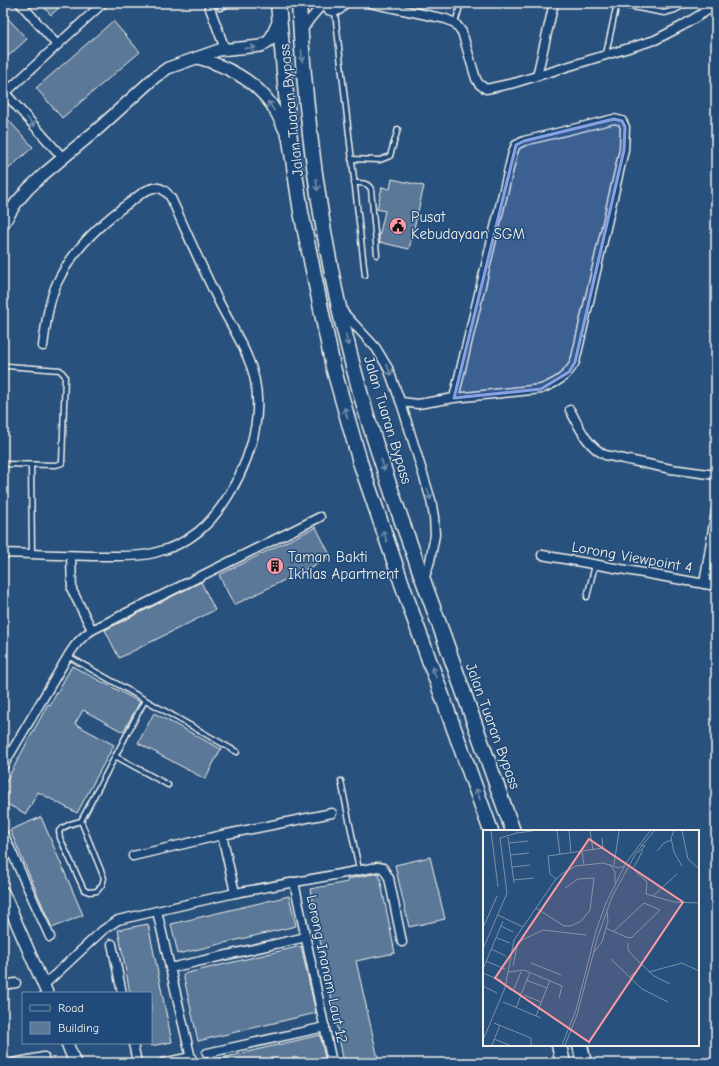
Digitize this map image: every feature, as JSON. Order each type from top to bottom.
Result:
[{"type":"highway","name":"Jalan Tuaran Bypass","points":[[278,3],[290,140],[302,219],[333,367],[360,462],[491,830]]},
{"type":"highway","name":"Jalan Tuaran Bypass","points":[[299,3],[300,34],[307,106],[322,224],[339,307],[368,418],[388,482],[513,830]]},
{"type":"highway","points":[[559,1046],[563,1063]]},
{"type":"highway","points":[[580,1046],[584,1063]]},
{"type":"main road","points":[[3,224],[16,203],[28,189],[62,158],[99,128],[155,77],[168,68],[219,50],[261,46],[270,40],[280,18]]},
{"type":"main road","points":[[198,58],[227,68],[251,83],[271,104],[290,140]]},
{"type":"main road","points":[[3,892],[45,989]]},
{"type":"main road","points":[[67,1044],[75,1063]]},
{"type":"street","points":[[20,3],[57,45]]},
{"type":"street","points":[[62,158],[4,94],[102,3]]},
{"type":"street","points":[[208,3],[225,50]]},
{"type":"street","points":[[300,34],[323,4],[328,10],[334,12],[341,9],[344,3]]},
{"type":"street","points":[[370,3],[446,19],[455,23],[462,32],[476,79],[486,89],[537,76],[655,40],[669,34],[716,5]]},
{"type":"street","points":[[537,76],[554,3]]},
{"type":"street","points":[[401,402],[418,404],[454,398],[541,389],[552,384],[569,372],[575,362],[624,150],[626,127],[622,122],[614,119],[524,141],[516,145],[513,152],[454,398]]},
{"type":"street","points":[[3,554],[134,556],[171,548],[187,540],[210,522],[238,480],[254,438],[258,418],[254,374],[248,356],[218,301],[171,198],[159,187],[146,191],[95,231],[69,264],[58,282],[48,309],[43,346]]},
{"type":"street","points":[[339,307],[376,348],[384,360],[401,402],[431,500],[435,535],[430,561],[423,582]]},
{"type":"street","points":[[404,414],[418,404]]},
{"type":"street","points":[[570,410],[588,442],[596,450],[605,455],[664,467],[716,475]]},
{"type":"street","points":[[704,584],[716,511]]},
{"type":"street","points":[[3,766],[68,656],[78,641],[92,630],[320,517]]},
{"type":"street","points":[[71,556],[72,590],[92,630]]},
{"type":"street","name":"Lorong Viewpoint 4","points":[[542,556],[716,586]]},
{"type":"street","points":[[133,856],[222,835],[332,813]]},
{"type":"street","points":[[3,833],[50,937]]},
{"type":"street","points":[[222,835],[235,893]]},
{"type":"street","points":[[45,989],[110,924],[125,918],[235,893],[359,869],[378,867],[383,868],[386,872],[389,878],[402,942]]},
{"type":"street","name":"Lorong Inanam Laut 12","points":[[294,882],[332,1063]]},
{"type":"street","points":[[157,911],[191,1060],[163,1063]]},
{"type":"street","points":[[170,968],[306,938]]},
{"type":"street","points":[[112,944],[122,992]]},
{"type":"street","points":[[3,985],[16,983]]},
{"type":"street","points":[[207,1053],[324,1027]]},
{"type":"street","points":[[133,1044],[137,1063]]},
{"type":"street","points":[[13,1063],[44,1057]]},
{"type":"lane","points":[[220,8],[230,3]]},
{"type":"lane","points":[[455,23],[461,3]]},
{"type":"lane","points":[[606,54],[617,3],[664,13],[675,10],[688,3]]},
{"type":"lane","points":[[334,12],[365,276]]},
{"type":"lane","points":[[351,159],[380,160],[390,156],[398,129]]},
{"type":"lane","points":[[354,183],[366,184],[371,190],[377,255]]},
{"type":"lane","points":[[3,367],[7,366],[60,370],[65,376],[62,463],[56,465],[3,464]]},
{"type":"lane","points":[[31,465],[32,554]]},
{"type":"lane","points":[[586,597],[595,565]]},
{"type":"lane","points":[[68,656],[237,752]]},
{"type":"lane","points":[[81,821],[71,823],[62,828],[59,831],[60,838],[84,890],[89,892],[97,891],[102,885],[104,878],[81,821],[145,700]]},
{"type":"lane","points":[[115,756],[168,784]]},
{"type":"lane","points":[[341,781],[359,869]]},
{"type":"highlighted area","points":[[614,119],[622,121],[625,127],[624,150],[575,362],[569,372],[541,389],[454,398],[516,145],[524,141]]},
{"type":"building","points":[[40,3],[64,3],[51,15]]},
{"type":"building","points":[[3,13],[27,39],[3,61]]},
{"type":"building","points":[[113,21],[140,52],[62,118],[36,88]]},
{"type":"building","points":[[3,114],[33,147],[3,174]]},
{"type":"building","name":"Pusat Kebudayaan SGM","points":[[392,179],[424,186],[409,249],[379,242],[385,211],[377,209],[382,187],[390,189]]},
{"type":"building","name":"Taman Bakti Ikhlas Apartment","points":[[316,527],[331,557],[234,605],[219,575]]},
{"type":"building","points":[[201,582],[215,610],[119,658],[105,630]]},
{"type":"building","points":[[72,666],[140,702],[123,732],[83,710],[75,724],[114,745],[77,813],[38,792],[26,814],[3,802],[3,787],[48,704],[50,705]]},
{"type":"building","points":[[154,713],[221,749],[205,779],[138,743]]},
{"type":"building","points":[[41,817],[83,915],[52,928],[10,830]]},
{"type":"building","points":[[430,857],[445,919],[409,927],[395,865]]},
{"type":"building","points":[[379,873],[395,953],[356,961],[379,1063],[344,1063],[310,889],[348,882],[347,879]]},
{"type":"building","points":[[289,896],[296,926],[178,954],[171,924]]},
{"type":"building","points":[[148,924],[172,1042],[151,1046],[152,992],[130,992],[118,930]]},
{"type":"building","points":[[301,946],[316,1013],[198,1041],[183,974]]},
{"type":"building","points":[[320,1035],[326,1063],[213,1063],[213,1060]]},
{"type":"place","name":"Pusat Kebudayaan SGM","points":[[398,226]]},
{"type":"place","name":"Taman Bakti Ikhlas Apartment","points":[[275,566]]}]
